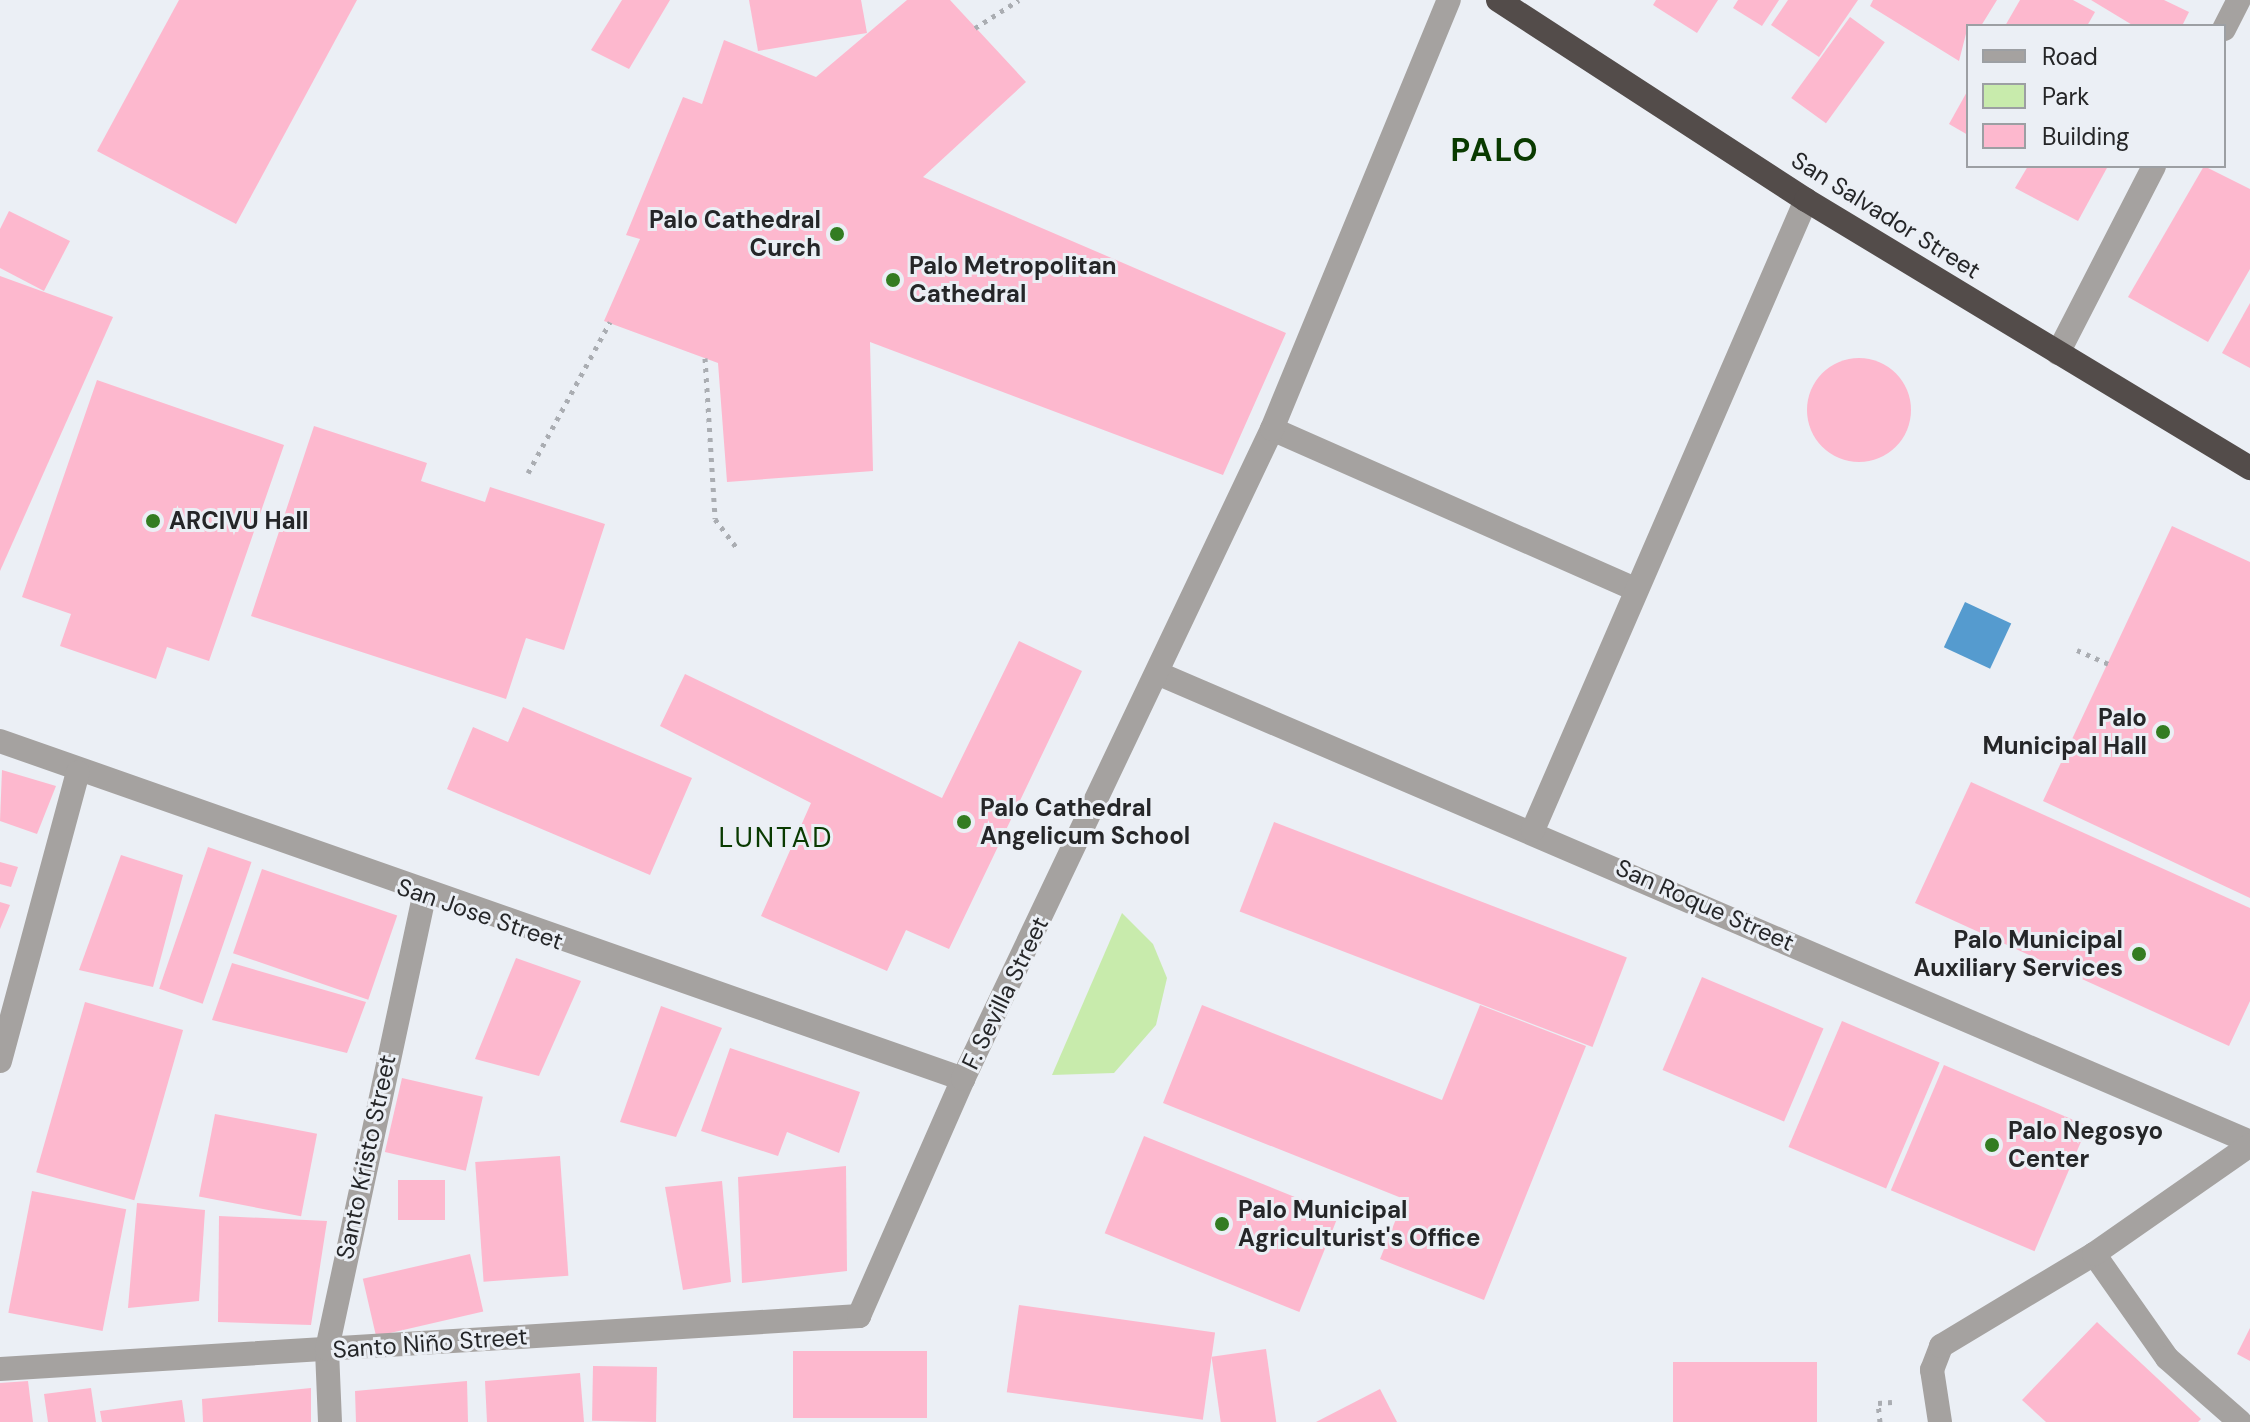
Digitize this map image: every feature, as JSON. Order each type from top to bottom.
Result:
[{"type":"highway","name":"San Salvador Street","points":[[1498,0],[1806,200],[2250,468]]},
{"type":"street","name":"F. Sevilla Street","points":[[859,1316],[963,1079],[1272,429],[1449,0]]},
{"type":"street","points":[[2226,25],[2239,0]]},
{"type":"street","points":[[2058,353],[2153,168]]},
{"type":"street","points":[[1533,830],[1633,588],[1806,200]]},
{"type":"street","points":[[1272,429],[1633,588]]},
{"type":"street","name":"San Roque Street","points":[[1157,673],[1533,830],[2250,1144]]},
{"type":"street","name":"San Jose Street","points":[[0,741],[78,772],[424,895],[963,1079]]},
{"type":"street","points":[[0,1061],[78,772]]},
{"type":"street","name":"Santo Kristo Street","points":[[330,1422],[327,1349],[424,895]]},
{"type":"street","points":[[1940,1422],[1932,1370],[1941,1346],[2094,1254],[2250,1144]]},
{"type":"street","points":[[2094,1254],[2167,1358],[2240,1422]]},
{"type":"street","name":"Santo Niño Street","points":[[0,1369],[859,1316]]},
{"type":"path","points":[[975,28],[1019,0]]},
{"type":"path","points":[[528,473],[610,322]]},
{"type":"path","points":[[705,358],[715,519],[738,549]]},
{"type":"path","points":[[2077,650],[2108,664]]},
{"type":"path","points":[[1878,1403],[1880,1422]]},
{"type":"green space","points":[[1122,913],[1153,944],[1167,978],[1156,1025],[1114,1073],[1052,1075]]},
{"type":"water","points":[[1965,602],[2011,624],[1990,669],[1944,647]]},
{"type":"building","points":[[179,0],[357,0],[236,224],[97,151]]},
{"type":"building","points":[[622,0],[670,0],[629,69],[591,50]]},
{"type":"building","points":[[749,0],[861,0],[867,33],[758,51]]},
{"type":"building","name":"Palo Metropolitan Cathedral","points":[[907,0],[950,0],[1026,82],[923,177],[1286,333],[1223,475],[870,342],[873,471],[727,482],[718,363],[604,321],[640,239],[626,235],[683,97],[702,104],[724,40],[816,77]]},
{"type":"building","points":[[1656,0],[1718,0],[1697,33],[1653,5]]},
{"type":"building","points":[[1738,0],[1779,0],[1762,26],[1733,8]]},
{"type":"building","points":[[1788,0],[1858,0],[1819,57],[1771,25]]},
{"type":"building","points":[[1873,0],[1997,0],[1982,24],[1966,24],[1959,61],[1870,6]]},
{"type":"building","points":[[2020,0],[2073,0],[2095,12],[2088,24],[2006,24]]},
{"type":"building","points":[[2091,0],[2164,0],[2189,12],[2183,24],[2131,24]]},
{"type":"building","points":[[1850,17],[1885,42],[1826,123],[1791,98]]},
{"type":"building","points":[[1966,94],[1966,134],[1949,124]]},
{"type":"building","points":[[2027,168],[2107,168],[2078,221],[2015,188]]},
{"type":"building","points":[[2203,168],[2250,189],[2250,269],[2208,342],[2128,297]]},
{"type":"building","points":[[9,211],[70,241],[44,291],[0,268],[0,229]]},
{"type":"building","points":[[0,276],[113,317],[0,571]]},
{"type":"building","points":[[2250,303],[2250,368],[2222,353]]},
{"type":"building","points":[[1859,358],[1879,362],[1896,373],[1907,390],[1911,410],[1907,430],[1896,447],[1879,458],[1859,462],[1839,458],[1822,447],[1811,430],[1807,410],[1811,390],[1822,373],[1839,362]]},
{"type":"building","name":"ARCIVU Hall","points":[[97,380],[284,445],[209,661],[167,647],[156,679],[60,646],[71,614],[22,597]]},
{"type":"building","points":[[314,426],[427,463],[421,481],[485,502],[490,487],[605,524],[564,650],[526,638],[506,699],[251,616]]},
{"type":"building","name":"Palo Municipal Hall","points":[[2172,526],[2250,562],[2250,898],[2043,801]]},
{"type":"building","points":[[1019,641],[1082,671],[949,949],[906,930],[887,971],[761,916],[811,803],[660,726],[685,674],[942,798]]},
{"type":"building","points":[[523,707],[692,778],[650,875],[447,789],[473,727],[508,742]]},
{"type":"building","points":[[2,770],[56,786],[37,834],[0,821]]},
{"type":"building","name":"Palo Municipal Auxiliary Services","points":[[1971,782],[2250,908],[2250,1001],[2229,1046],[1915,903]]},
{"type":"building","points":[[1274,822],[1627,957],[1592,1047],[1240,912]]},
{"type":"building","points":[[208,847],[251,862],[203,1004],[159,989]]},
{"type":"building","points":[[121,855],[183,875],[153,987],[79,970]]},
{"type":"building","points":[[0,862],[18,867],[11,887],[0,884]]},
{"type":"building","points":[[262,869],[397,916],[368,1000],[233,953]]},
{"type":"building","points":[[0,902],[10,905],[0,929]]},
{"type":"building","points":[[516,958],[581,981],[539,1076],[475,1059]]},
{"type":"building","points":[[232,963],[366,1002],[347,1053],[212,1020]]},
{"type":"building","points":[[1702,977],[1824,1029],[1784,1122],[1663,1070]]},
{"type":"building","points":[[85,1002],[183,1030],[134,1200],[36,1172]]},
{"type":"building","points":[[1202,1005],[1442,1100],[1480,1005],[1586,1046],[1484,1300],[1380,1259],[1404,1199],[1163,1103]]},
{"type":"building","points":[[661,1006],[722,1028],[676,1137],[620,1122]]},
{"type":"building","points":[[1842,1021],[1940,1062],[1886,1189],[1788,1147]]},
{"type":"building","points":[[730,1048],[860,1092],[839,1153],[787,1132],[778,1156],[701,1131]]},
{"type":"building","points":[[1944,1065],[2088,1126],[2034,1251],[1891,1190]]},
{"type":"building","points":[[402,1078],[483,1097],[466,1171],[385,1152]]},
{"type":"building","points":[[215,1114],[317,1134],[301,1216],[199,1196]]},
{"type":"building","name":"Palo Municipal Agriculturist's Office","points":[[1144,1136],[1339,1215],[1299,1312],[1105,1233]]},
{"type":"building","points":[[560,1156],[568,1276],[484,1282],[475,1162]]},
{"type":"building","points":[[846,1166],[847,1271],[742,1283],[738,1177]]},
{"type":"building","points":[[398,1180],[445,1180],[445,1220],[398,1220]]},
{"type":"building","points":[[722,1181],[731,1282],[683,1290],[665,1187]]},
{"type":"building","points":[[32,1191],[126,1209],[103,1331],[8,1313]]},
{"type":"building","points":[[137,1203],[205,1210],[199,1301],[128,1308]]},
{"type":"building","points":[[219,1216],[327,1221],[311,1325],[218,1322]]},
{"type":"building","points":[[470,1254],[483,1311],[376,1336],[363,1279]]},
{"type":"building","points":[[1019,1305],[1215,1333],[1203,1420],[1007,1392]]},
{"type":"building","points":[[2097,1322],[2201,1419],[2198,1422],[2046,1422],[2022,1400]]},
{"type":"building","points":[[2250,1328],[2250,1361],[2237,1354]]},
{"type":"building","points":[[1266,1349],[1276,1422],[1221,1422],[1212,1357]]},
{"type":"building","points":[[793,1351],[927,1351],[927,1418],[793,1418]]},
{"type":"building","points":[[1673,1362],[1817,1362],[1817,1422],[1673,1422]]},
{"type":"building","points":[[593,1366],[657,1367],[656,1422],[592,1421]]},
{"type":"building","points":[[580,1373],[584,1422],[487,1422],[485,1381]]},
{"type":"building","points":[[28,1381],[33,1422],[0,1422],[0,1383]]},
{"type":"building","points":[[467,1381],[468,1422],[356,1422],[355,1391]]},
{"type":"building","points":[[91,1388],[96,1422],[48,1422],[44,1394]]},
{"type":"building","points":[[311,1388],[311,1422],[203,1422],[202,1399]]},
{"type":"building","points":[[1380,1389],[1397,1422],[1316,1422]]},
{"type":"building","points":[[182,1400],[185,1422],[102,1422],[100,1411]]},
{"type":"place","name":"Palo Cathedral Curch","points":[[837,234]]},
{"type":"place","name":"Palo Metropolitan Cathedral","points":[[893,280]]},
{"type":"place","name":"ARCIVU Hall","points":[[153,521]]},
{"type":"place","name":"Palo Municipal Hall","points":[[2163,732]]},
{"type":"place","name":"Palo Cathedral Angelicum School","points":[[964,822]]},
{"type":"place","name":"Palo Municipal Auxiliary Services","points":[[2139,954]]},
{"type":"place","name":"Palo Negosyo Center","points":[[1992,1145]]},
{"type":"place","name":"Palo Municipal Agriculturist's Office","points":[[1222,1224]]},
{"type":"district","name":"PALO","points":[[1495,150]]},
{"type":"district","name":"LUNTAD","points":[[776,838]]}]
